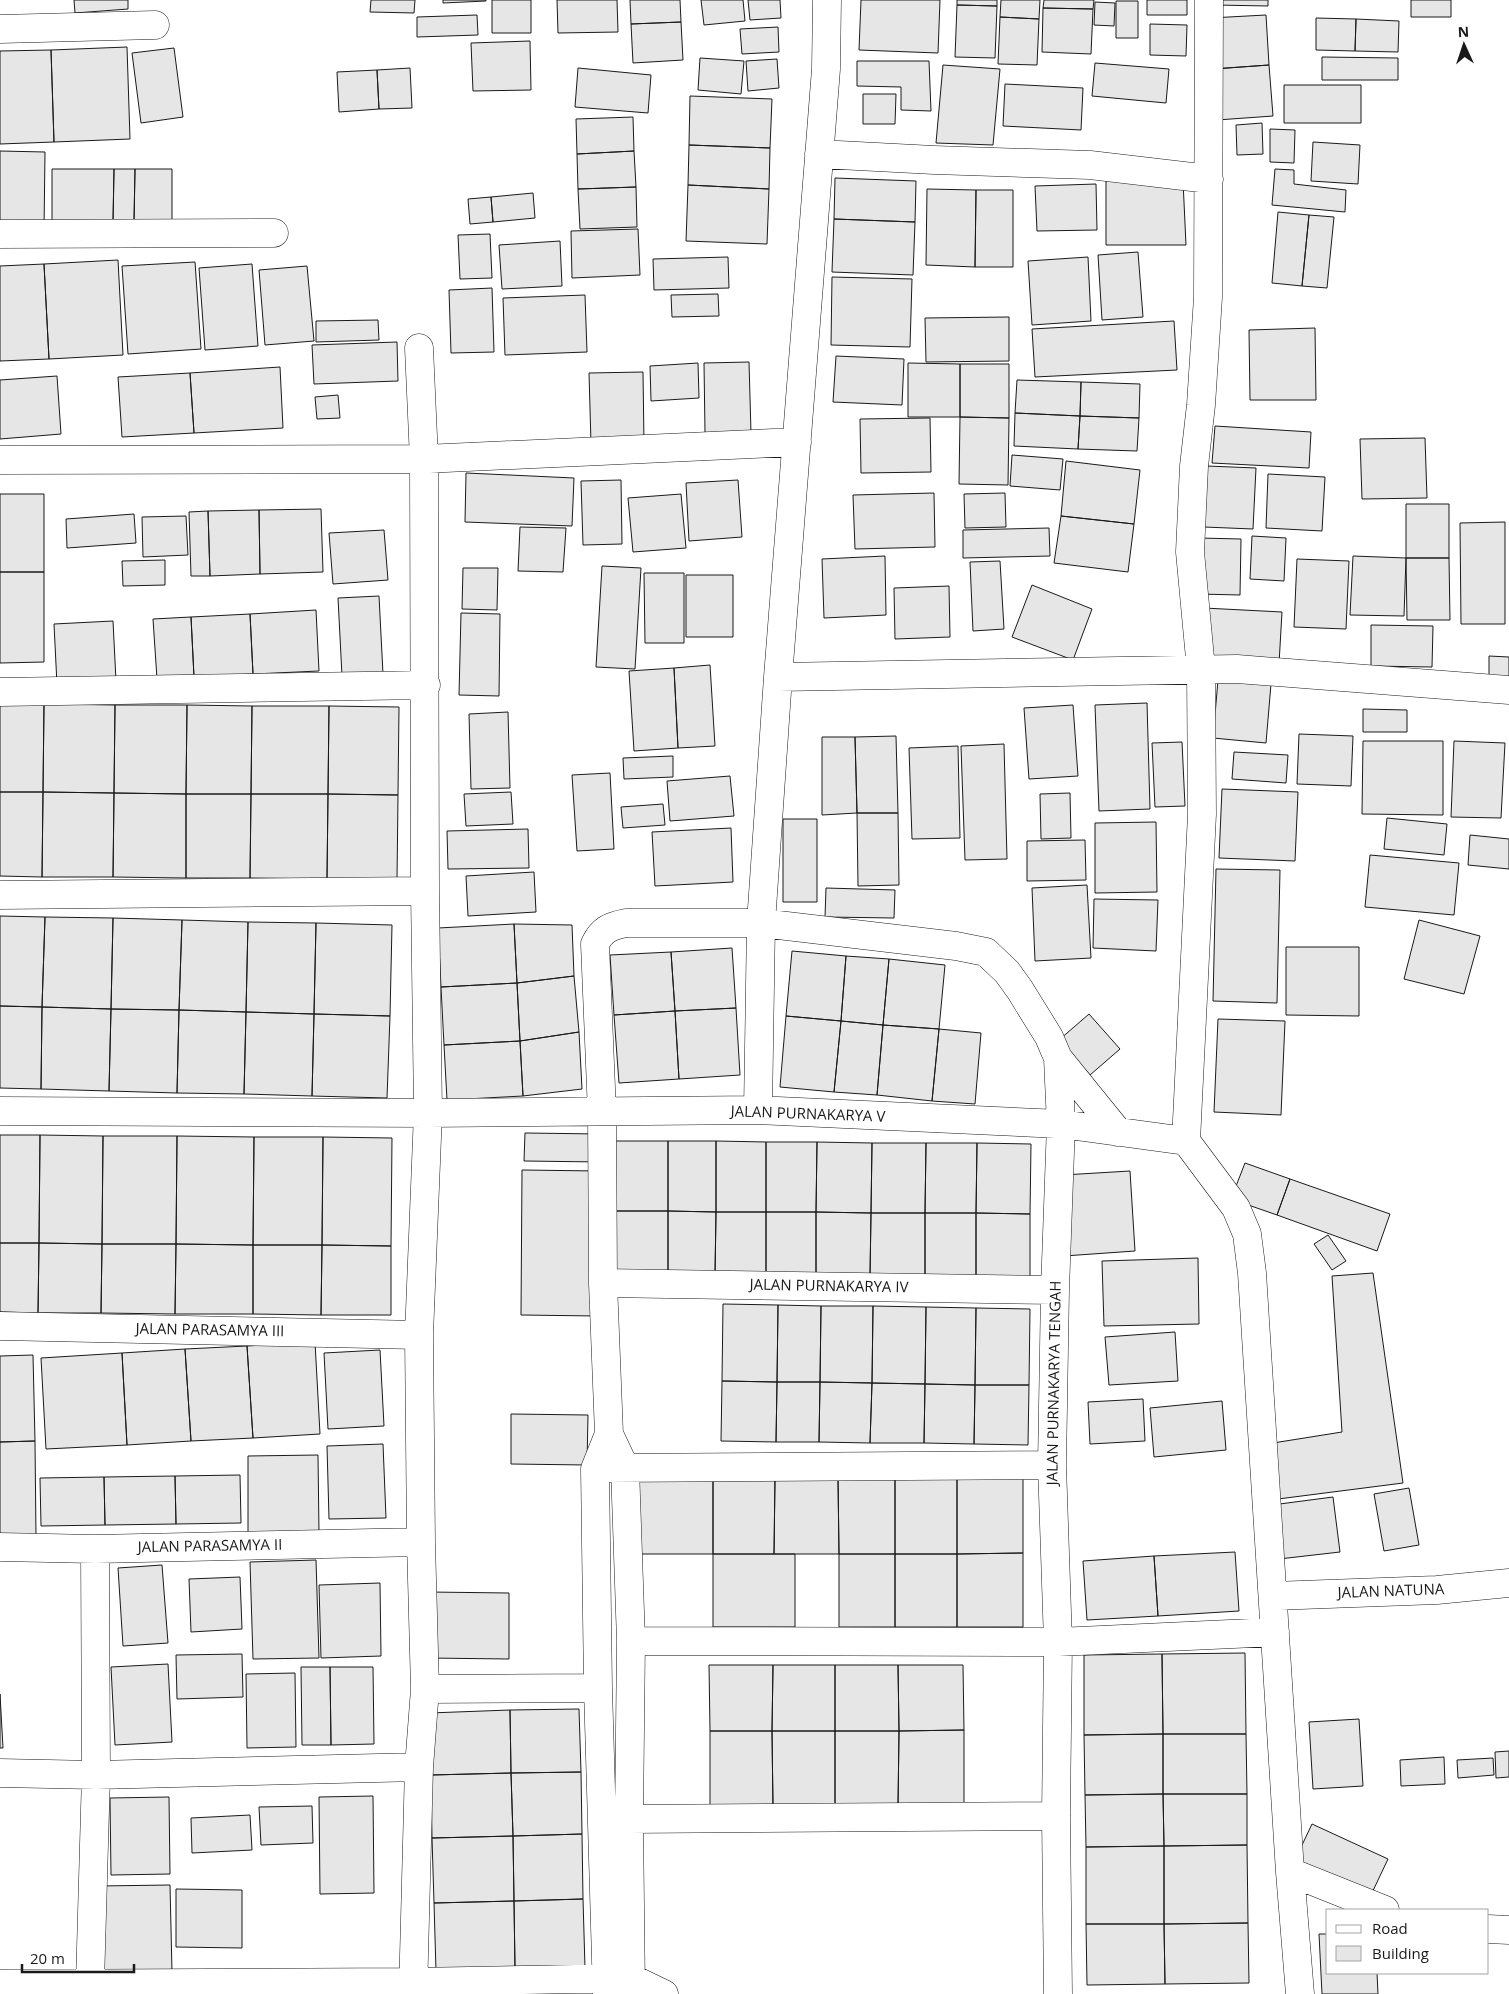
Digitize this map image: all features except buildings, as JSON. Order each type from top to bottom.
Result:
[{"type":"street","points":[[758,1110],[761,923],[778,678],[826,68],[827,0]]},
{"type":"street","points":[[1208,0],[1208,297],[1201,405],[1194,466],[1190,552],[1201,669],[1202,814],[1186,1141],[1236,1208],[1247,1234],[1252,1273],[1274,1596],[1290,1872],[1300,1994]]},
{"type":"street","points":[[0,29],[155,25]]},
{"type":"street","points":[[819,154],[1090,165],[1209,179]]},
{"type":"street","points":[[0,234],[274,233]]},
{"type":"street","points":[[413,1988],[419,1767],[425,1689],[420,1542],[419,1335],[428,1112],[425,891],[424,459],[419,348]]},
{"type":"street","points":[[0,460],[424,459],[797,442]]},
{"type":"street","points":[[778,678],[1237,669],[1509,690]]},
{"type":"street","points":[[0,692],[426,685]]},
{"type":"street","points":[[0,895],[425,891]]},
{"type":"street","points":[[619,1986],[598,1688],[596,1469],[609,1434],[603,1283],[602,1112],[595,944],[600,933],[616,925],[626,923],[761,923],[956,946],[986,952],[1007,972],[1049,1037],[1058,1058],[1118,1132]]},
{"type":"street","name":"JALAN PURNAKARYA TENGAH","points":[[1058,1058],[1061,1124],[1055,1290],[1052,1465],[1058,1642],[1056,1816],[1058,1994]]},
{"type":"street","name":"JALAN PURNAKARYA V","points":[[0,1111],[602,1112],[758,1110],[1061,1124],[1186,1141]]},
{"type":"street","name":"JALAN PURNAKARYA IV","points":[[603,1283],[1055,1290]]},
{"type":"street","name":"JALAN PARASAMYA III","points":[[0,1326],[419,1335]]},
{"type":"street","points":[[609,1434],[625,1468],[631,1641],[630,1819],[619,1986]]},
{"type":"street","points":[[596,1469],[1052,1465]]},
{"type":"street","name":"JALAN PARASAMYA II","points":[[0,1547],[95,1549],[420,1542]]},
{"type":"street","points":[[90,1983],[96,1774],[95,1549]]},
{"type":"street","name":"JALAN NATUNA","points":[[1274,1596],[1437,1590],[1509,1583]]},
{"type":"street","points":[[631,1641],[1058,1642],[1275,1632]]},
{"type":"street","points":[[425,1689],[598,1688]]},
{"type":"street","points":[[0,1773],[96,1774],[419,1767]]},
{"type":"street","points":[[630,1819],[1056,1816]]},
{"type":"street","points":[[1290,1872],[1382,1909]]},
{"type":"street","points":[[1489,1928],[1509,1930]]},
{"type":"street","points":[[0,1984],[90,1983],[413,1988],[619,1986],[664,1994]]}]
